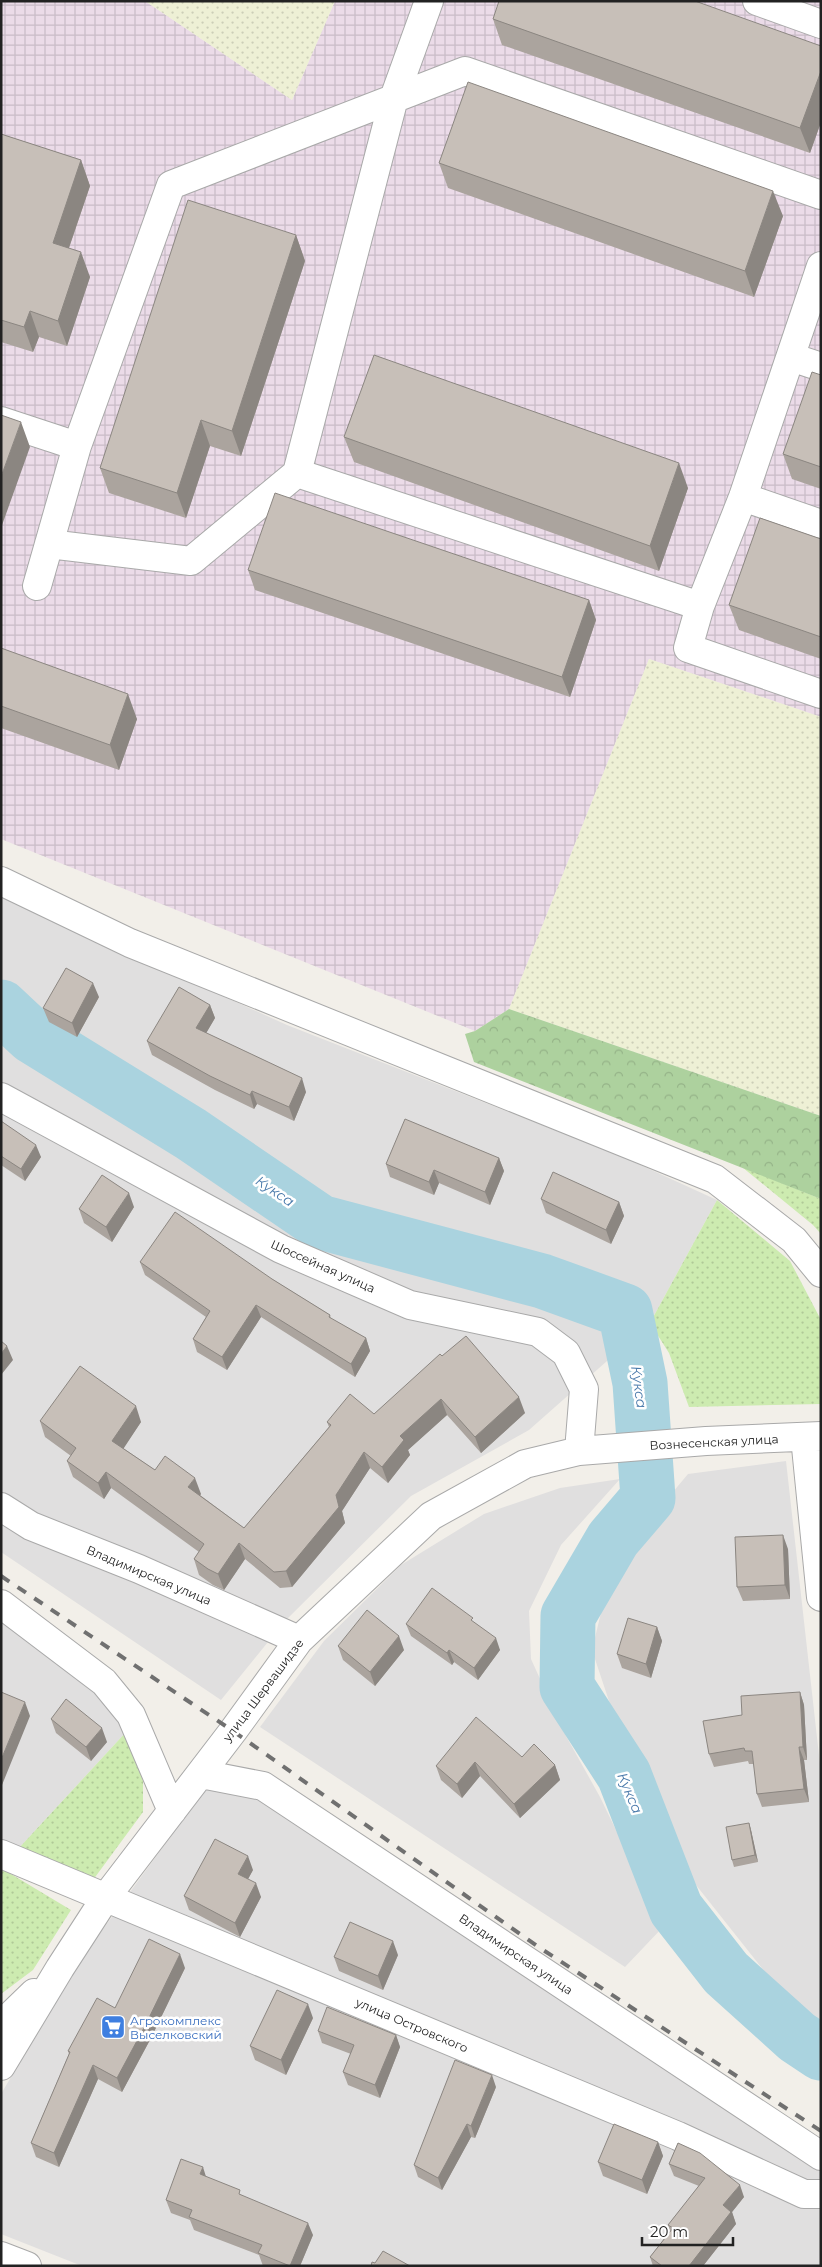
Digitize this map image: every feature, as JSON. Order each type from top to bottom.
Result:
[{"type":"street","points":[[49,544],[191,561],[297,474],[394,98],[429,1]]},
{"type":"street","points":[[757,1],[821,24]]},
{"type":"street","points":[[37,586],[77,446],[171,185],[465,71],[821,195]]},
{"type":"street","points":[[821,266],[744,498],[700,606],[688,648],[821,694]]},
{"type":"street","points":[[791,357],[821,366]]},
{"type":"street","points":[[1,421],[77,446]]},
{"type":"street","points":[[297,474],[700,606]]},
{"type":"street","points":[[744,498],[821,524]]},
{"type":"street","points":[[1,881],[130,943],[715,1178],[794,1240],[821,1273]]},
{"type":"street","name":"Шоссейная улица","points":[[1,1097],[281,1249],[410,1305],[538,1332],[566,1353],[584,1389],[579,1451]]},
{"type":"street","points":[[813,1437],[821,1598]]},
{"type":"street","name":"Вознесенская улица","points":[[607,1449],[706,1441],[813,1437]]},
{"type":"street","name":"улица Шервашидзе","points":[[1,2066],[60,1968],[106,1897],[201,1774],[299,1640],[431,1516],[524,1464],[579,1451],[607,1449]]},
{"type":"street","name":"Владимирская улица","points":[[1,1507],[31,1526],[139,1569],[299,1640]]},
{"type":"street","points":[[1,1604],[104,1682],[131,1715],[172,1811]]},
{"type":"street","name":"Владимирская улица","points":[[201,1774],[263,1786],[821,2156]]},
{"type":"street","name":"улица Островского","points":[[1,1854],[678,2136],[804,2194],[821,2194]]},
{"type":"street","name":"улица Шервашидзе","points":[[1,2025],[60,1968]]},
{"type":"street","points":[[1,2256],[27,2266]]},
{"type":"shaded area","points":[[1,1],[145,1],[292,100],[335,1],[821,1],[821,717],[649,659],[509,1009],[475,1031],[1,839]]},
{"type":"shaded area","points":[[1,896],[287,1025],[623,1157],[717,1200],[650,1323],[529,1430],[411,1496],[285,1621],[221,1700],[1,1552]]},
{"type":"shaded area","points":[[786,1461],[821,1773],[821,2021],[776,1986],[696,1885],[621,1737],[592,1650],[606,1592],[652,1517],[688,1474]]},
{"type":"shaded area","points":[[620,1479],[561,1545],[529,1611],[531,1659],[566,1736],[600,1797],[663,1927],[625,1967],[260,1727],[324,1641],[401,1565],[484,1514],[560,1488]]},
{"type":"shaded area","points":[[1,1615],[97,1687],[127,1731],[19,1848],[1,1841]]},
{"type":"shaded area","points":[[223,1765],[821,2163],[821,2266],[82,2266],[1,2234],[1,2094],[81,1959]]},
{"type":"green space","points":[[145,1],[335,1],[292,100]]},
{"type":"green space","points":[[649,659],[821,717],[821,1116],[509,1009]]},
{"type":"green space","points":[[509,1009],[821,1116],[821,1199],[474,1062],[465,1034],[475,1031]]},
{"type":"green space","points":[[742,1167],[821,1199],[821,1234],[813,1225]]},
{"type":"green space","points":[[717,1200],[790,1261],[821,1320],[821,1404],[689,1407],[669,1353],[650,1323]]},
{"type":"green space","points":[[127,1731],[143,1781],[143,1812],[93,1880],[19,1848]]},
{"type":"green space","points":[[1,1868],[71,1910],[33,1970],[1,1994]]},
{"type":"building","points":[[499,1],[695,1],[821,46],[821,71],[800,128],[493,19]]},
{"type":"building","points":[[468,82],[773,191],[745,271],[439,163]]},
{"type":"building","points":[[1,134],[81,160],[53,243],[81,252],[58,321],[30,311],[24,327],[1,320]]},
{"type":"building","points":[[188,200],[296,235],[232,431],[201,420],[177,493],[100,468]]},
{"type":"building","points":[[374,355],[679,463],[650,546],[344,437]]},
{"type":"building","points":[[812,372],[821,375],[821,467],[783,454]]},
{"type":"building","points":[[1,415],[21,422],[1,477]]},
{"type":"building","points":[[275,493],[589,600],[562,677],[248,570]]},
{"type":"building","points":[[760,518],[821,539],[821,637],[729,605]]},
{"type":"building","points":[[1,648],[128,694],[110,745],[1,706]]},
{"type":"building","points":[[66,968],[93,983],[72,1023],[43,1008]]},
{"type":"building","points":[[179,987],[210,1005],[196,1028],[302,1078],[289,1107],[252,1091],[250,1095],[210,1076],[147,1041]]},
{"type":"building","points":[[405,1119],[499,1158],[485,1192],[434,1170],[429,1182],[386,1164]]},
{"type":"building","points":[[1,1121],[36,1145],[21,1169],[1,1156]]},
{"type":"building","points":[[553,1172],[619,1202],[606,1230],[541,1199]]},
{"type":"building","points":[[102,1175],[129,1193],[106,1227],[79,1209]]},
{"type":"building","points":[[175,1212],[272,1279],[330,1315],[329,1317],[366,1338],[351,1364],[256,1305],[222,1357],[193,1339],[210,1311],[140,1262]]},
{"type":"building","points":[[466,1336],[519,1397],[475,1437],[441,1399],[400,1436],[404,1440],[382,1467],[364,1452],[336,1495],[339,1507],[286,1571],[274,1572],[239,1543],[218,1574],[208,1569],[194,1559],[204,1544],[106,1472],[98,1483],[67,1461],[76,1448],[40,1421],[80,1366],[136,1406],[112,1441],[155,1470],[165,1456],[195,1478],[188,1487],[244,1528],[331,1425],[327,1422],[350,1394],[374,1414],[440,1354],[442,1356]]},
{"type":"building","points":[[1,1341],[7,1346],[1,1354]]},
{"type":"building","points":[[783,1535],[785,1585],[737,1587],[735,1537]]},
{"type":"building","points":[[432,1588],[473,1618],[471,1620],[496,1638],[474,1668],[449,1650],[447,1653],[406,1624]]},
{"type":"building","points":[[367,1610],[399,1636],[370,1672],[338,1646]]},
{"type":"building","points":[[628,1618],[657,1627],[646,1664],[617,1654]]},
{"type":"building","points":[[1,1692],[25,1702],[1,1760]]},
{"type":"building","points":[[800,1692],[803,1747],[799,1747],[804,1789],[757,1794],[752,1751],[745,1751],[744,1748],[709,1754],[703,1721],[742,1715],[741,1696]]},
{"type":"building","points":[[66,1699],[102,1728],[86,1747],[51,1719]]},
{"type":"building","points":[[476,1717],[522,1757],[534,1744],[555,1765],[514,1804],[475,1762],[457,1784],[436,1766]]},
{"type":"building","points":[[749,1823],[755,1855],[732,1860],[726,1827]]},
{"type":"building","points":[[215,1839],[248,1856],[238,1874],[256,1883],[235,1923],[184,1896]]},
{"type":"building","points":[[350,1922],[393,1941],[378,1976],[334,1957]]},
{"type":"building","points":[[149,1939],[180,1954],[117,2078],[93,2065],[54,2153],[31,2143],[70,2052],[68,2051],[97,1998],[115,2008]]},
{"type":"building","points":[[277,1990],[308,2004],[281,2060],[250,2046]]},
{"type":"building","points":[[327,2007],[396,2035],[375,2085],[343,2072],[354,2045],[318,2031]]},
{"type":"building","points":[[455,2060],[492,2075],[471,2126],[467,2124],[438,2178],[414,2165]]},
{"type":"building","points":[[614,2124],[658,2142],[642,2180],[598,2162]]},
{"type":"building","points":[[678,2143],[700,2153],[740,2185],[723,2205],[731,2212],[689,2266],[662,2266],[650,2257],[673,2228],[668,2225],[705,2178],[669,2164]]},
{"type":"building","points":[[181,2159],[203,2167],[200,2174],[240,2190],[239,2194],[308,2223],[290,2266],[258,2253],[262,2245],[189,2217],[192,2210],[166,2200]]},
{"type":"building","points":[[383,2251],[410,2266],[371,2266],[372,2262],[375,2263]]},
{"type":"waterway","name":"Кукса","points":[[1,1007],[32,1036],[191,1134],[320,1222],[542,1281],[625,1311],[640,1383],[648,1498],[613,1539],[568,1616],[567,1687],[624,1775],[676,1909],[726,1973],[797,2037],[821,2053]]},
{"type":"railway","points":[[1,1576],[233,1731],[537,1946],[821,2131]]},
{"type":"place","name":"Агрокомплекс Выселковский","points":[[113,2027]]}]
